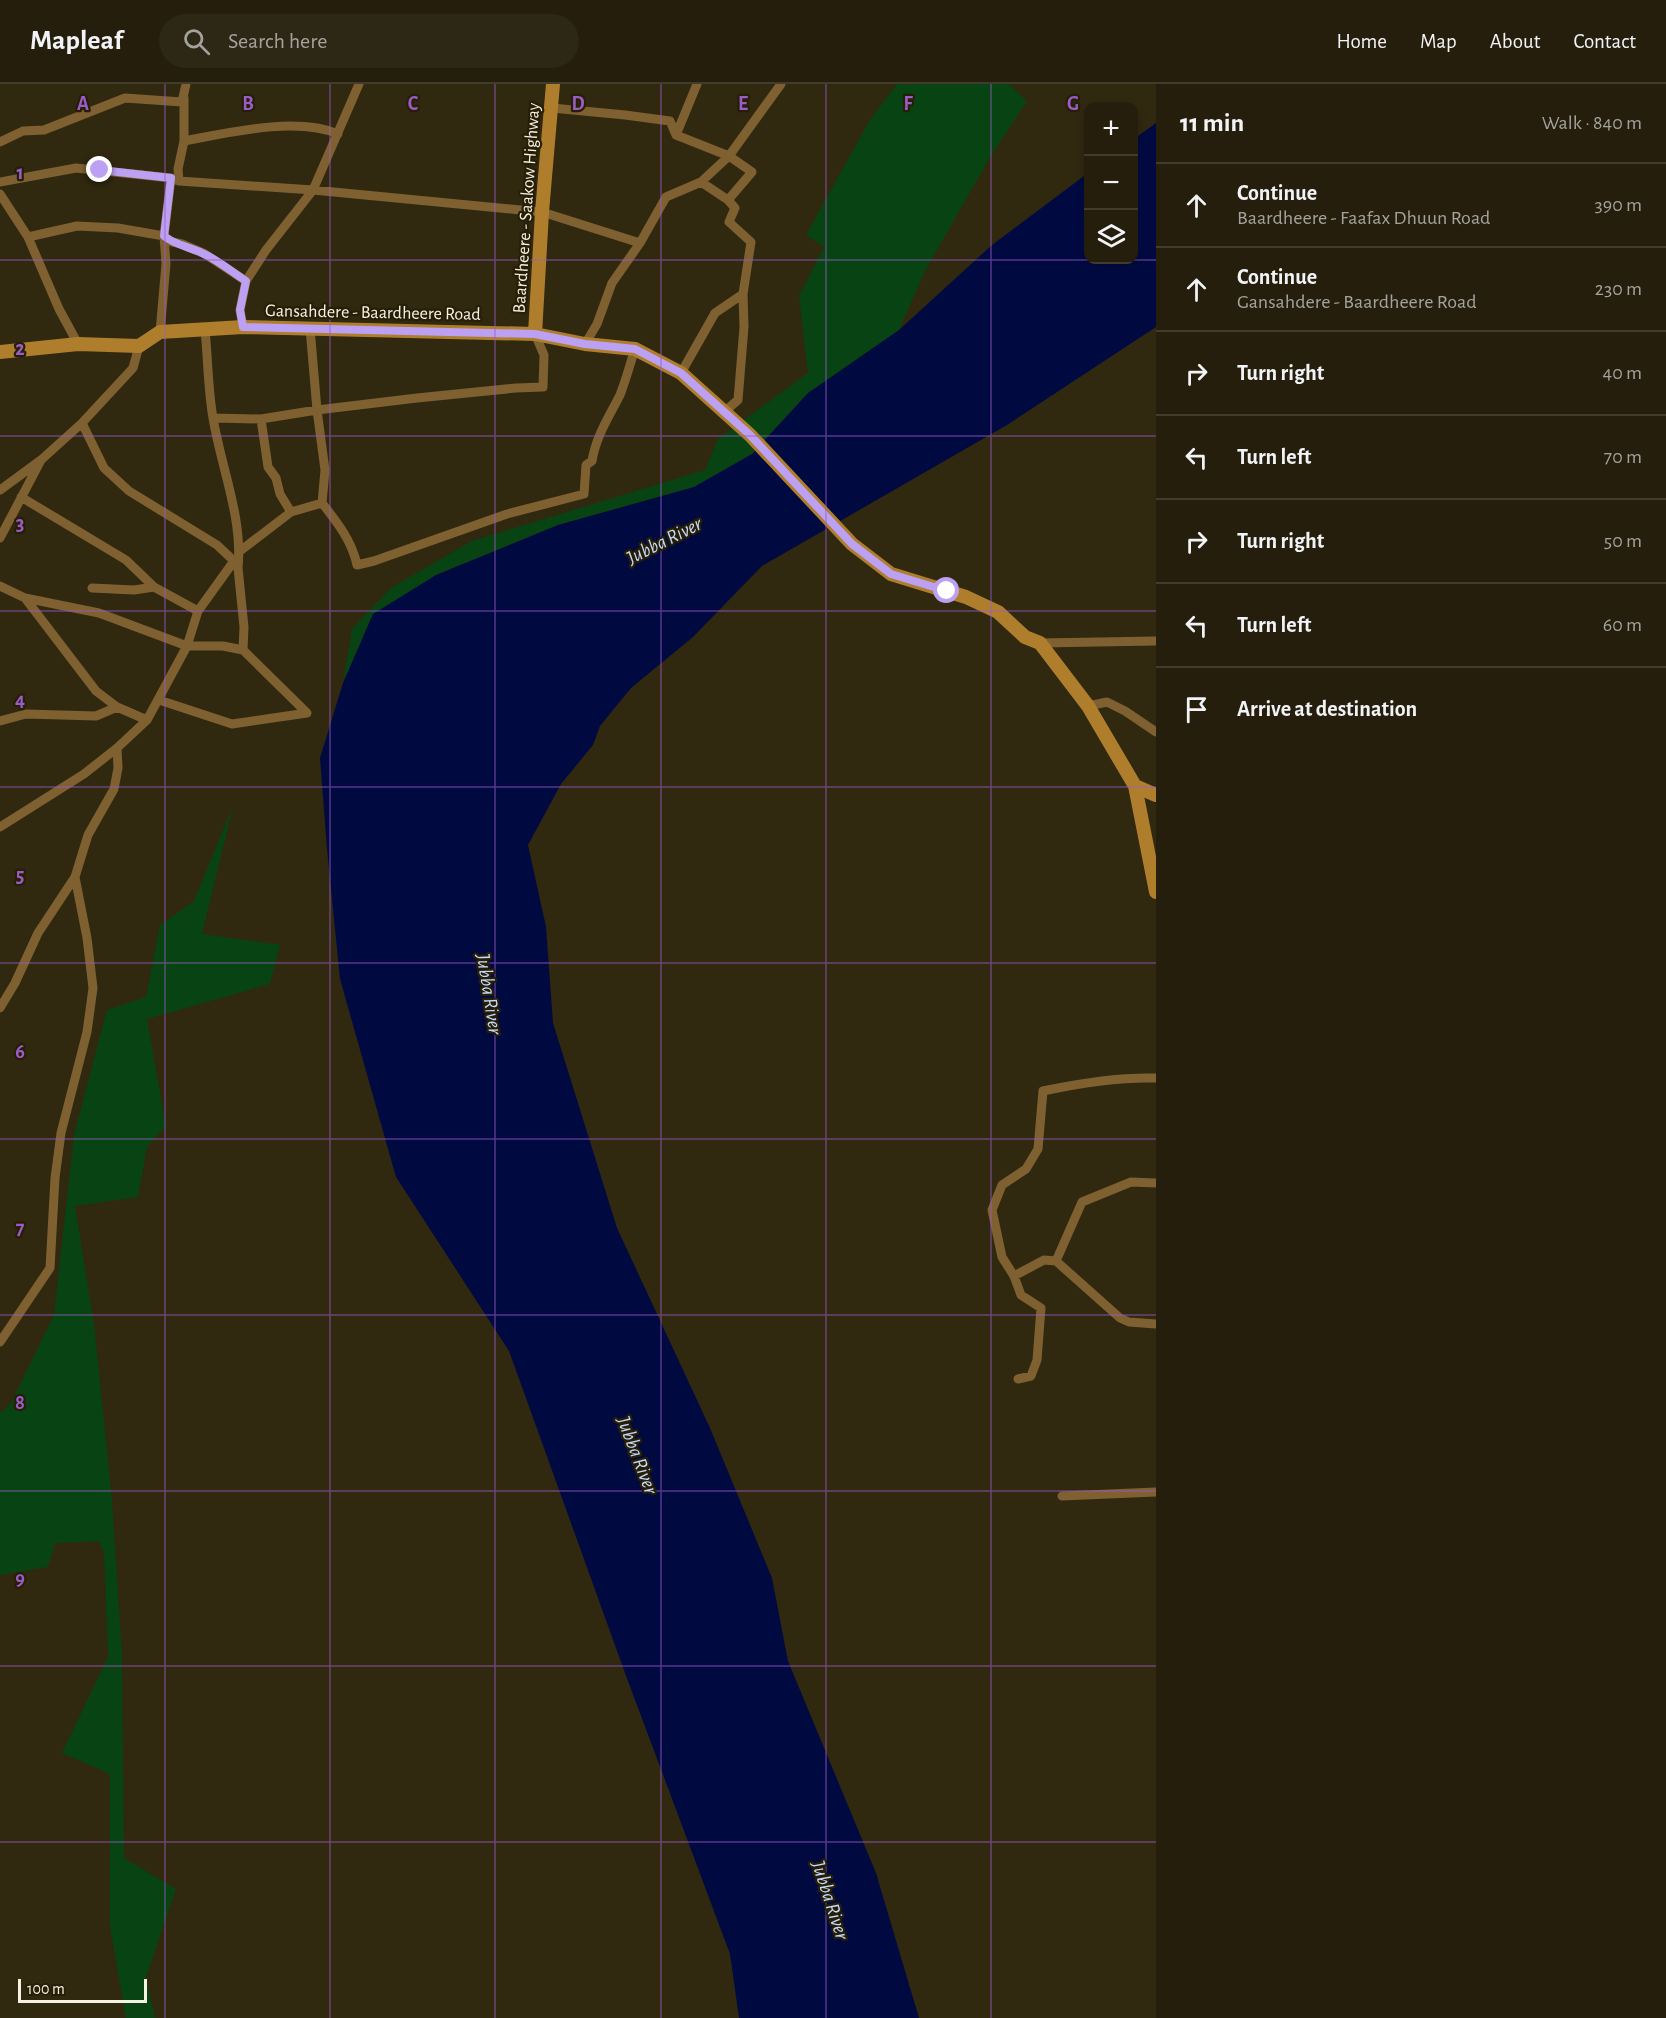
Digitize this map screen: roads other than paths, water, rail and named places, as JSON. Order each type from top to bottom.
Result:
[{"type":"main road","name":"Baardheere - Saakow Highway","points":[[535,334],[553,84]]},
{"type":"main road","name":"Gansahdere - Baardheere Road","points":[[160,332],[243,327],[535,334],[585,344],[635,349]]},
{"type":"main road","points":[[0,352],[78,344],[139,346],[160,332]]},
{"type":"main road","points":[[635,349],[681,373],[750,435],[852,544],[891,574],[966,597],[998,612],[1025,637],[1040,643],[1088,706],[1135,786],[1156,892]]},
{"type":"main road","points":[[1135,786],[1156,795]]},
{"type":"street","points":[[243,327],[240,310],[246,281],[266,250],[313,190],[359,84]]},
{"type":"street","points":[[676,135],[697,84]]},
{"type":"street","points":[[585,344],[597,324],[612,283],[640,243],[666,197],[701,182],[729,156],[781,84]]},
{"type":"street","points":[[160,332],[166,264],[164,236],[184,141],[185,87]]},
{"type":"street","points":[[0,142],[23,131],[44,130],[125,98],[182,102],[185,87]]},
{"type":"street","points":[[552,108],[670,121],[676,135],[729,156],[752,172],[728,200]]},
{"type":"street","points":[[184,141],[259,128],[308,127],[326,129],[338,134]]},
{"type":"street","points":[[0,182],[76,168],[175,180],[313,190],[542,212],[640,243]]},
{"type":"street","points":[[701,182],[735,207],[729,222],[752,242],[743,294],[744,327],[738,400],[724,412]]},
{"type":"street","points":[[0,194],[28,237],[78,344]]},
{"type":"street","points":[[28,237],[77,226],[118,228],[164,236],[172,242],[205,254],[246,281]]},
{"type":"street","points":[[681,373],[715,313],[743,294]]},
{"type":"street","points":[[310,328],[325,470],[322,503],[341,527],[354,551],[357,565],[507,514],[584,494],[586,465],[592,461],[604,424],[621,393],[635,349]]},
{"type":"street","points":[[205,330],[213,418],[228,478],[240,551],[236,565],[244,627],[243,650]]},
{"type":"street","points":[[213,418],[261,419],[317,410],[543,387],[544,355],[535,334]]},
{"type":"street","points":[[0,490],[41,460],[82,423],[134,368],[139,346]]},
{"type":"street","points":[[261,419],[268,467],[276,478],[280,494],[291,512]]},
{"type":"street","points":[[82,423],[104,468],[129,491],[218,545],[236,565]]},
{"type":"street","points":[[0,538],[41,460]]},
{"type":"street","points":[[21,497],[126,560],[154,587],[198,611]]},
{"type":"street","points":[[240,551],[291,512],[322,503]]},
{"type":"street","points":[[0,827],[84,774],[147,720],[187,646],[198,611],[236,565]]},
{"type":"street","points":[[0,586],[24,598],[99,613],[187,646],[223,645],[243,650],[308,713],[232,724],[159,700]]},
{"type":"street","points":[[92,588],[134,590],[154,587]]},
{"type":"street","points":[[24,598],[96,691],[117,707],[147,720]]},
{"type":"street","points":[[1040,643],[1156,641]]},
{"type":"street","points":[[1088,706],[1107,702],[1156,732]]},
{"type":"street","points":[[0,722],[26,714],[96,716],[117,707]]},
{"type":"street","points":[[0,1008],[15,983],[38,933],[75,877],[88,835],[114,789],[118,768],[117,748]]},
{"type":"street","points":[[0,1342],[50,1268],[55,1178],[61,1133],[87,1032],[93,988],[87,938],[75,877]]},
{"type":"street","points":[[1018,1379],[1031,1376],[1037,1360],[1041,1308],[1021,1295],[1014,1276],[1002,1257],[992,1210],[1002,1185],[1026,1169],[1038,1149],[1043,1091],[1086,1082],[1140,1077],[1156,1078]]},
{"type":"street","points":[[1056,1261],[1082,1202],[1131,1182],[1156,1183]]},
{"type":"street","points":[[1014,1276],[1044,1260],[1056,1261],[1120,1318],[1129,1322],[1156,1323]]},
{"type":"street","points":[[1062,1496],[1156,1492]]},
{"type":"water","name":"Jubba River","points":[[1156,123],[1156,327],[1007,425],[762,566],[693,637],[631,688],[600,726],[593,745],[561,784],[528,845],[546,927],[553,1023],[617,1228],[710,1428],[772,1578],[788,1661],[876,1873],[919,2018],[739,2018],[730,1954],[625,1673],[509,1351],[396,1177],[340,979],[320,758],[343,683],[373,614],[436,575],[558,525],[694,487],[752,454],[808,393],[899,330],[992,245],[1084,176],[1084,264],[1138,264],[1138,136]]}]
